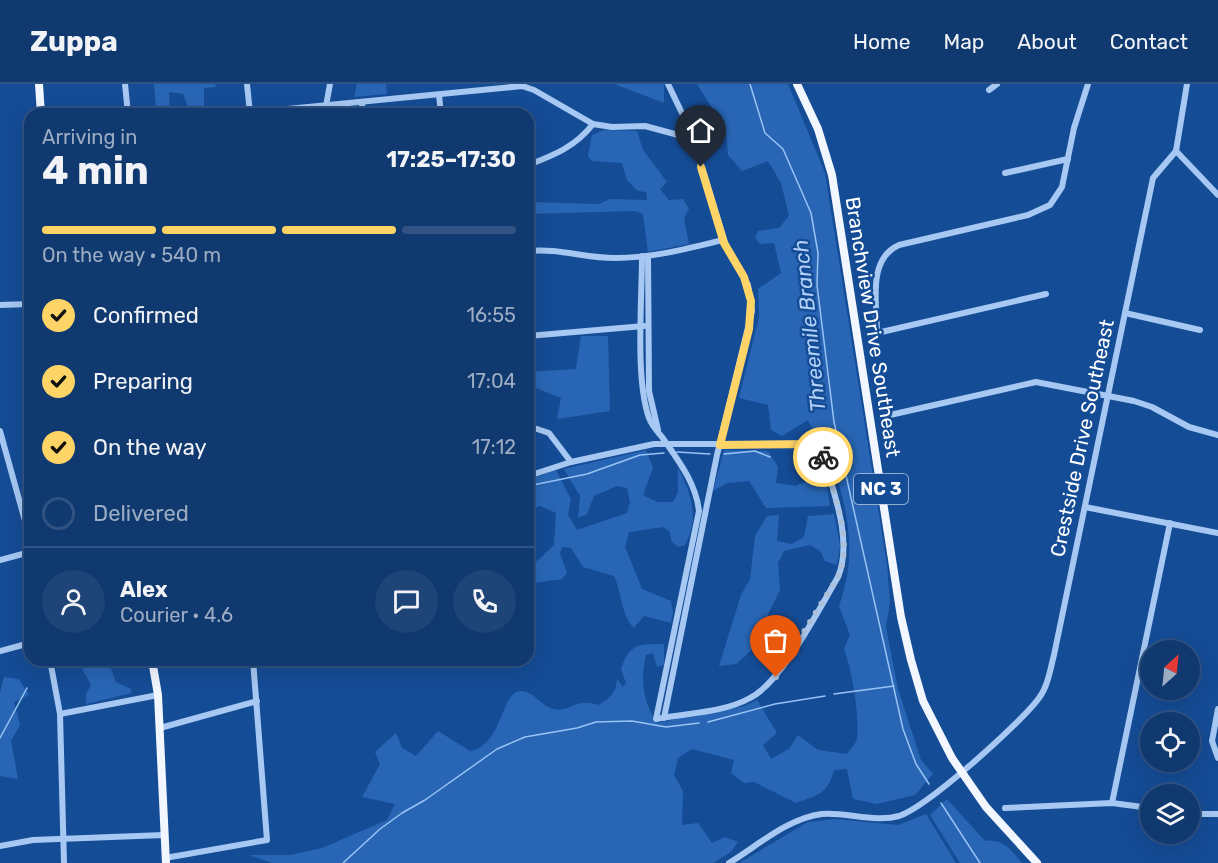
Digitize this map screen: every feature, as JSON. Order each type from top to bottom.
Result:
[{"type":"main road","points":[[39,84],[41,108]]},
{"type":"main road","name":"Branchview Drive Southeast","points":[[797,84],[818,129],[834,184],[898,595],[911,660],[924,701],[960,772],[1003,826],[1037,863]]},
{"type":"main road","points":[[153,666],[158,695],[165,860]]},
{"type":"street","points":[[125,84],[127,108]]},
{"type":"street","points":[[247,84],[249,108]]},
{"type":"street","points":[[326,106],[330,84]]},
{"type":"street","points":[[660,718],[720,445],[752,312],[748,285],[723,240],[693,139],[668,84]]},
{"type":"street","points":[[989,90],[997,84]]},
{"type":"street","points":[[1046,294],[876,333],[877,272],[886,252],[898,246],[1028,215],[1043,209],[1060,193],[1088,84]]},
{"type":"street","points":[[1187,84],[1176,151],[1218,195]]},
{"type":"street","points":[[312,108],[522,86],[534,90],[593,124],[612,127],[645,126],[693,139]]},
{"type":"street","points":[[439,95],[440,108]]},
{"type":"street","points":[[362,103],[362,108]]},
{"type":"street","points":[[534,163],[578,142],[593,124]]},
{"type":"street","name":"Crestside Drive Southeast","points":[[729,863],[808,817],[832,814],[887,818],[910,812],[960,772],[1032,708],[1043,692],[1054,655],[1153,178],[1176,151]]},
{"type":"street","points":[[1005,173],[1068,159]]},
{"type":"street","points":[[534,251],[562,250],[614,258],[645,256],[723,240]]},
{"type":"street","points":[[645,256],[645,326],[650,400],[659,433],[694,487],[699,511],[660,718]]},
{"type":"street","points":[[0,305],[24,304]]},
{"type":"street","points":[[1125,313],[1200,330]]},
{"type":"street","points":[[534,335],[645,326]]},
{"type":"street","points":[[890,415],[1028,382],[1051,384],[1152,407],[1188,427],[1218,435]]},
{"type":"street","points":[[534,428],[549,433],[571,462]]},
{"type":"street","points":[[0,431],[24,517]]},
{"type":"street","points":[[534,474],[571,462],[636,447],[667,444],[819,445],[844,538],[844,560],[838,577],[767,686],[740,703],[660,718]]},
{"type":"street","points":[[1085,507],[1218,532]]},
{"type":"street","points":[[1112,802],[1170,524]]},
{"type":"street","points":[[0,560],[24,554]]},
{"type":"street","points":[[0,651],[24,645]]},
{"type":"street","points":[[51,666],[60,714],[64,863]]},
{"type":"street","points":[[165,860],[267,840],[254,666]]},
{"type":"street","points":[[60,714],[158,695]]},
{"type":"street","points":[[160,728],[257,701]]},
{"type":"street","points":[[1218,709],[1212,741],[1218,758]]},
{"type":"street","points":[[1005,808],[1112,802],[1140,806]]},
{"type":"street","points":[[1200,814],[1218,814]]},
{"type":"street","points":[[0,846],[63,839],[164,835]]},
{"type":"shaded area","points":[[154,84],[215,84],[216,87],[204,88],[204,107],[188,108],[183,94],[169,92],[170,108],[156,108]]},
{"type":"shaded area","points":[[357,84],[386,84],[387,94],[354,97]]},
{"type":"shaded area","points":[[614,84],[664,84],[664,103]]},
{"type":"shaded area","points":[[697,84],[788,84],[825,173],[887,565],[890,602],[886,627],[898,689],[921,760],[933,774],[915,795],[877,804],[853,799],[847,769],[834,770],[825,789],[811,798],[796,803],[754,782],[744,783],[731,773],[734,760],[692,749],[678,758],[674,775],[683,791],[682,825],[698,823],[712,843],[725,837],[738,842],[731,852],[713,863],[272,863],[249,855],[290,855],[322,848],[387,820],[395,804],[362,797],[380,764],[375,752],[396,733],[402,748],[416,756],[438,731],[470,751],[481,747],[489,739],[514,693],[526,692],[549,707],[559,710],[584,703],[598,705],[602,703],[614,692],[617,679],[623,687],[626,683],[621,669],[624,660],[632,649],[642,645],[664,644],[664,665],[657,667],[653,653],[646,655],[643,673],[646,699],[657,723],[745,706],[757,700],[777,733],[763,745],[771,759],[789,749],[798,735],[818,750],[847,754],[855,742],[858,729],[856,706],[844,649],[850,635],[839,606],[846,583],[849,560],[847,518],[822,431],[815,434],[808,420],[782,436],[771,430],[768,405],[739,398],[759,317],[758,289],[781,273],[774,243],[760,244],[755,238],[758,231],[779,228],[789,216],[781,183],[768,161],[742,171],[728,155],[726,130]]},
{"type":"shaded area","points":[[604,130],[637,131],[643,150],[667,182],[660,189],[669,200],[683,199],[689,209],[684,218],[689,244],[648,252],[643,214],[635,211],[534,214],[534,202],[599,204],[610,199],[647,200],[646,192],[638,191],[627,180],[622,163],[592,161],[588,156],[592,135]]},
{"type":"shaded area","points":[[581,336],[608,336],[610,411],[557,419],[561,398],[534,387],[534,372],[576,369]]},
{"type":"shaded area","points":[[646,450],[653,468],[643,495],[657,502],[673,502],[678,492],[678,468],[690,496],[693,515],[690,535],[685,545],[678,547],[671,541],[670,532],[663,527],[629,532],[625,547],[642,589],[671,601],[673,612],[671,623],[644,616],[634,628],[624,610],[614,576],[583,567],[571,548],[562,547],[560,554],[567,573],[562,579],[534,583],[534,562],[554,545],[556,513],[540,506],[534,508],[534,478],[556,470],[571,499],[568,515],[577,530],[627,513],[630,502],[627,488],[617,486],[594,496],[587,514],[578,518],[580,496],[564,469]]},
{"type":"shaded area","points":[[724,450],[768,451],[778,467],[776,483],[796,486],[808,481],[819,483],[827,487],[830,506],[766,508],[749,481],[727,483],[713,491]]},
{"type":"shaded area","points":[[834,514],[840,546],[837,565],[825,561],[820,551],[810,545],[784,551],[778,563],[780,590],[768,614],[769,624],[757,645],[736,664],[719,666],[741,595],[750,579],[755,536],[767,516],[779,515],[777,541],[792,544],[804,537],[808,516]]},
{"type":"shaded area","points":[[81,666],[110,666],[116,682],[131,689],[131,693],[86,704],[86,694],[91,685]]},
{"type":"shaded area","points":[[4,677],[19,679],[29,695],[14,702],[20,725],[11,741],[18,779],[0,776],[0,693]]},
{"type":"shaded area","points":[[947,799],[985,841],[1002,843],[1022,863],[960,863],[930,815]]},
{"type":"shaded area","points":[[926,814],[956,863],[739,863],[808,822],[835,819],[898,825]]},
{"type":"waterway","name":"Threemile Branch","points":[[750,84],[765,133],[783,149],[811,213],[818,253],[817,285],[834,422],[903,729],[916,764],[929,784]]},
{"type":"waterway","points":[[826,443],[836,437]]},
{"type":"waterway","points":[[724,454],[755,451],[770,457]]},
{"type":"waterway","points":[[677,452],[710,454]]},
{"type":"waterway","points":[[534,485],[587,474],[640,455],[664,453]]},
{"type":"waterway","points":[[834,694],[894,686]]},
{"type":"waterway","points":[[0,738],[27,688]]},
{"type":"waterway","points":[[708,722],[775,704],[825,696]]},
{"type":"waterway","points":[[343,863],[380,829],[402,813],[425,800],[497,749],[525,737],[577,728],[596,722],[632,721],[666,727],[699,723]]},
{"type":"waterway","name":"Threemile Branch","points":[[941,803],[980,863]]},
{"type":"way so far","points":[[776,677],[838,577],[844,560],[844,538],[823,457]]},
{"type":"route","points":[[701,167],[724,243],[748,285],[752,312],[720,445],[816,444],[821,448],[823,457]]}]
